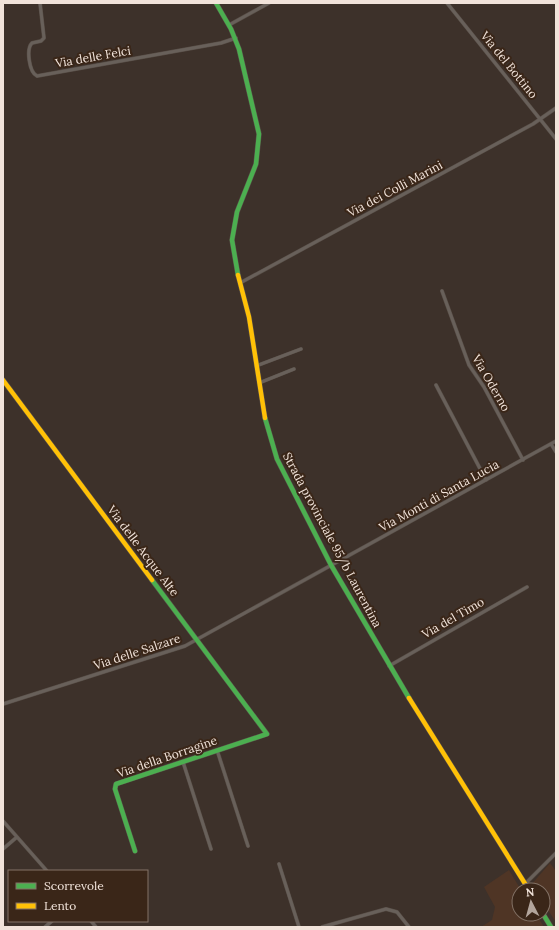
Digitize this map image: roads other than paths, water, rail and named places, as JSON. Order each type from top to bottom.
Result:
[{"type":"main road","name":"Strada provinciale 95/b Laurentina","points":[[216,3],[236,38],[255,111],[259,137],[256,164],[233,226],[233,250],[248,317],[266,424],[274,452],[331,565],[389,666],[524,882]]},
{"type":"main road","name":"Via delle Acque Alte","points":[[3,380],[267,734]]},
{"type":"main road","name":"Via della Borragine","points":[[135,850],[115,785],[267,734]]},
{"type":"street","name":"Via delle Felci","points":[[40,3],[44,38],[40,42],[32,43],[29,48],[32,71],[37,76],[221,43],[236,38]]},
{"type":"street","points":[[229,25],[269,3]]},
{"type":"street","name":"Via del Bottino","points":[[447,3],[556,138]]},
{"type":"street","name":"Via dei Colli Marini","points":[[240,282],[540,119],[556,108]]},
{"type":"street","name":"Via Oderno","points":[[442,291],[469,365],[484,387],[523,460]]},
{"type":"street","points":[[256,366],[301,350]]},
{"type":"street","points":[[259,383],[294,369]]},
{"type":"street","points":[[436,385],[486,480]]},
{"type":"street","name":"Via Monti di Santa Lucia","points":[[331,565],[556,441]]},
{"type":"street","points":[[551,444],[556,452]]},
{"type":"street","name":"Via delle Salzare","points":[[3,704],[174,650],[196,640],[331,565]]},
{"type":"street","name":"Via del Timo","points":[[389,666],[527,586]]},
{"type":"street","points":[[217,750],[248,846]]},
{"type":"street","points":[[183,762],[211,849]]},
{"type":"street","points":[[3,821],[46,870]]},
{"type":"street","points":[[3,849],[17,837]]},
{"type":"street","points":[[527,882],[556,853]]},
{"type":"street","points":[[279,864],[299,927]]},
{"type":"street","points":[[323,927],[387,909],[397,912],[409,927]]},
{"type":"street","points":[[90,927],[94,924]]}]
